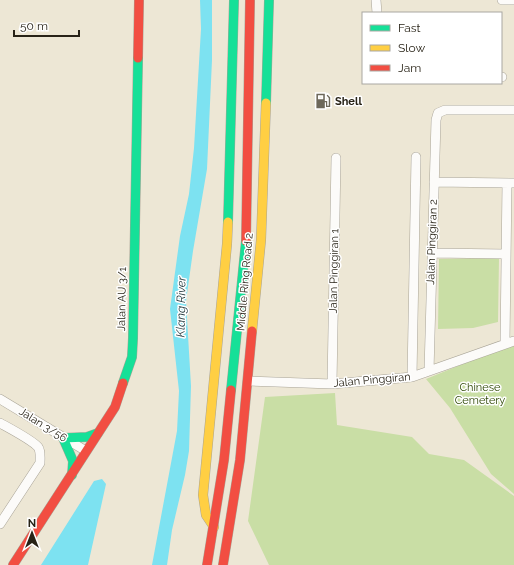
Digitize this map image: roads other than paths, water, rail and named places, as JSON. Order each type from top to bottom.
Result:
[{"type":"main road","name":"Jalan AU 3/1","points":[[13,565],[115,406],[132,358],[139,0]]},
{"type":"main road","points":[[214,527],[206,515],[203,496],[227,244],[234,0]]},
{"type":"main road","name":"Middle Ring Road 2","points":[[207,565],[214,527],[229,416],[246,240],[250,0]]},
{"type":"main road","name":"Middle Ring Road 2","points":[[223,565],[240,460],[261,240],[269,0]]},
{"type":"main road","points":[[72,475],[73,461],[63,438],[87,437],[98,433]]},
{"type":"street","points":[[376,0],[376,12]]},
{"type":"street","points":[[502,0],[514,0]]},
{"type":"street","name":"Jalan Pinggiran 2","points":[[429,371],[436,120],[438,113],[445,110],[514,110]]},
{"type":"street","name":"Jalan Pinggiran 2","points":[[412,377],[416,157]]},
{"type":"street","name":"Jalan Pinggiran 1","points":[[332,384],[336,158]]},
{"type":"street","points":[[434,182],[510,183],[506,254],[510,342]]},
{"type":"street","points":[[432,253],[506,254]]},
{"type":"street","name":"Jalan Pinggiran","points":[[248,381],[332,384],[412,377],[510,342]]},
{"type":"street","name":"Jalan 3/56","points":[[0,398],[86,451]]},
{"type":"street","points":[[0,423],[31,442],[38,448],[40,456],[40,463],[0,524]]},
{"type":"water","name":"Klang River","points":[[200,0],[212,0],[212,60],[207,169],[186,301],[191,386],[189,451],[172,530],[167,565],[152,565],[177,431],[179,391],[170,309],[180,236],[189,194],[194,148],[201,29]]},
{"type":"water","points":[[102,479],[106,484],[88,565],[41,565],[94,481]]},
{"type":"place","name":"Shell","points":[[323,101]]},
{"type":"park label","name":"Chinese Cemetery","points":[[480,393]]}]
